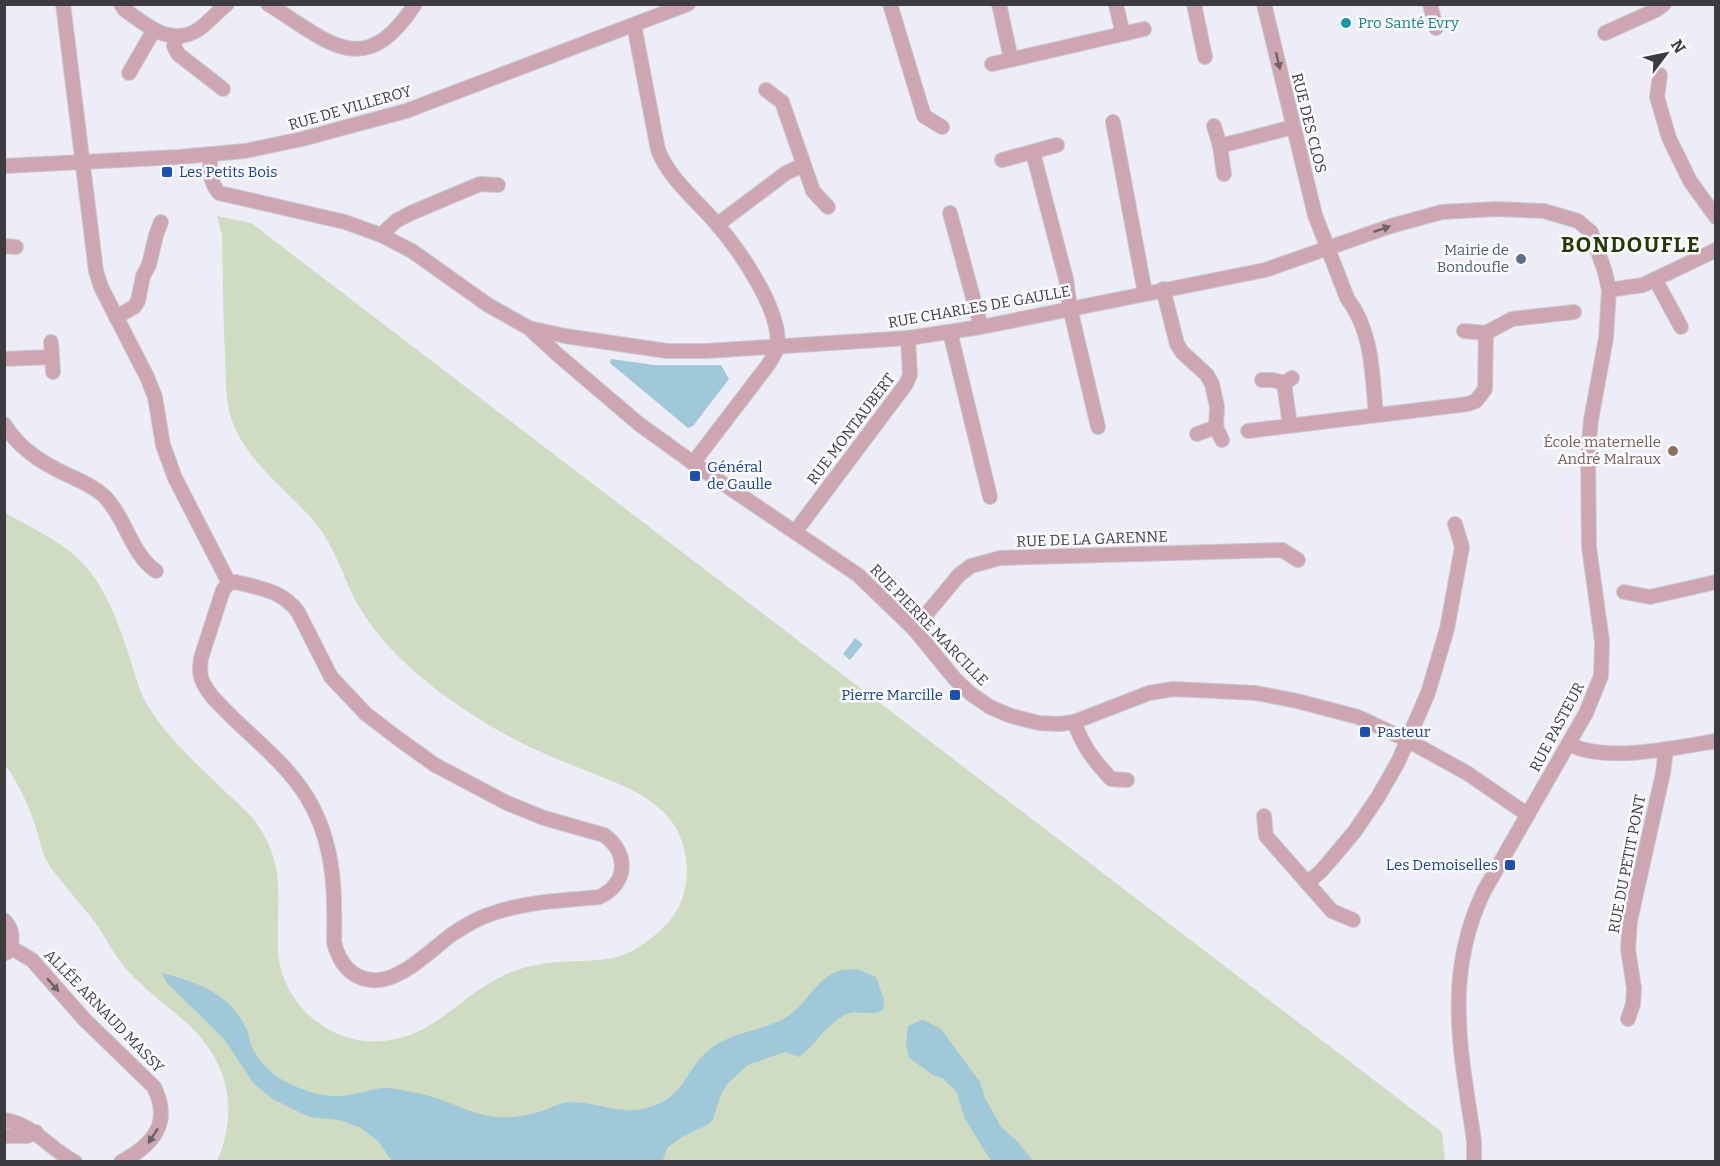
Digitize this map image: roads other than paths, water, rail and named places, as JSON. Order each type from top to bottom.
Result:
[{"type":"street","points":[[63,4],[96,271],[101,287],[156,397],[163,445],[175,477],[229,584]]},
{"type":"street","points":[[121,4],[124,9],[154,30],[166,36],[176,37],[198,30],[227,4]]},
{"type":"street","points":[[268,4],[336,47],[351,51],[366,49],[381,43],[405,20],[415,4]]},
{"type":"street","name":"RUE DE VILLEROY","points":[[4,166],[245,151],[302,140],[406,111],[634,25],[652,10],[688,4]]},
{"type":"street","points":[[890,4],[924,116],[942,127]]},
{"type":"street","points":[[999,4],[1011,59]]},
{"type":"street","points":[[1194,4],[1205,57]]},
{"type":"street","name":"RUE DES CLOS","points":[[1264,4],[1315,215],[1347,298],[1356,309],[1367,334],[1376,415]]},
{"type":"street","points":[[1430,4],[1436,28]]},
{"type":"street","points":[[1605,33],[1656,10],[1664,4]]},
{"type":"street","points":[[1116,5],[1123,34]]},
{"type":"street","points":[[634,25],[658,150],[664,165],[718,224],[747,264],[774,318],[777,347],[768,365],[693,463]]},
{"type":"street","points":[[992,64],[1144,29]]},
{"type":"street","points":[[129,73],[154,30]]},
{"type":"street","points":[[176,37],[174,46],[178,54],[223,89]]},
{"type":"street","points":[[1660,75],[1657,97],[1669,138],[1690,181],[1716,217]]},
{"type":"street","points":[[766,90],[782,102],[813,191],[828,207]]},
{"type":"street","points":[[1113,122],[1145,293]]},
{"type":"street","points":[[1214,126],[1224,174]]},
{"type":"street","points":[[1220,146],[1293,127]]},
{"type":"street","points":[[1002,160],[1057,145]]},
{"type":"street","points":[[1033,153],[1066,279],[1070,308],[1098,427]]},
{"type":"street","name":"RUE CHARLES DE GAULLE","points":[[210,154],[210,175],[219,193],[345,222],[381,235],[412,251],[488,304],[529,328],[566,336],[667,351],[706,351],[908,338],[981,327],[1265,270],[1401,223],[1442,212],[1466,209],[1544,211],[1567,217],[1591,232],[1609,290]]},
{"type":"street","points":[[718,224],[786,173],[803,165]]},
{"type":"street","points":[[381,235],[396,221],[411,213],[480,184],[498,185]]},
{"type":"street","points":[[116,317],[134,307],[138,300],[143,276],[149,265],[161,222]]},
{"type":"street","points":[[949,222],[981,327]]},
{"type":"street","points":[[1609,290],[1632,288],[1716,250]]},
{"type":"street","points":[[1655,279],[1681,327]]},
{"type":"street","points":[[1163,289],[1177,344],[1182,352],[1207,375],[1212,384],[1219,434],[1197,434]]},
{"type":"street","name":"RUE PASTEUR","points":[[1474,1161],[1474,1141],[1458,1018],[1463,950],[1475,909],[1569,744],[1595,695],[1601,676],[1602,641],[1589,549],[1588,453],[1591,420],[1606,338],[1609,290]]},
{"type":"street","points":[[1464,331],[1486,333],[1512,319],[1574,312]]},
{"type":"street","name":"RUE PIERRE MARCILLE","points":[[529,328],[639,424],[858,575],[914,629],[955,678],[971,694],[990,707],[1011,716],[1039,723],[1074,722],[1128,700],[1149,693],[1173,689],[1245,692],[1276,697],[1358,717],[1407,740],[1467,773],[1528,815]]},
{"type":"street","points":[[950,332],[990,497]]},
{"type":"street","points":[[1248,430],[1468,404],[1476,401],[1485,389],[1486,333]]},
{"type":"street","name":"RUE MONTAUBERT","points":[[795,532],[906,384],[910,375],[908,338]]},
{"type":"street","points":[[51,342],[53,372]]},
{"type":"street","points":[[4,359],[52,357]]},
{"type":"street","points":[[1263,380],[1288,381],[1290,425]]},
{"type":"street","points":[[4,424],[37,458],[87,483],[101,494],[121,518],[145,564],[156,571]]},
{"type":"street","points":[[1307,883],[1320,872],[1366,814],[1398,762],[1428,693],[1447,629],[1462,547],[1455,524]]},
{"type":"street","name":"RUE DE LA GARENNE","points":[[914,629],[959,575],[971,566],[1000,558],[1282,550],[1298,560]]},
{"type":"street","points":[[236,582],[285,597],[298,612],[332,676],[348,696],[375,720],[435,765],[507,803],[544,818],[604,835],[611,840],[617,848],[622,867],[616,886],[599,897],[538,902],[489,914],[453,934],[400,973],[388,978],[363,979],[353,974],[343,964],[336,948],[332,870],[321,823],[312,805],[300,786],[280,764],[213,697],[201,678],[201,658],[223,590],[229,584],[236,582]]},
{"type":"street","points":[[1624,592],[1650,597],[1716,582]]},
{"type":"street","points":[[1074,722],[1082,744],[1111,779],[1127,780]]},
{"type":"street","points":[[1569,744],[1580,750],[1592,752],[1666,749],[1716,741]]},
{"type":"street","name":"RUE DU PETIT PONT","points":[[1628,1019],[1634,1004],[1628,950],[1630,921],[1663,773],[1666,749]]},
{"type":"street","points":[[1264,816],[1266,837],[1332,910],[1353,920]]},
{"type":"street","points":[[4,920],[12,933],[7,950]]},
{"type":"street","name":"ALLÉE ARNAUD MASSY","points":[[7,950],[32,960],[84,1019],[154,1087],[160,1099],[159,1127],[145,1147],[121,1161]]},
{"type":"street","points":[[4,1119],[17,1122],[36,1132],[65,1156],[75,1161]]},
{"type":"street","points":[[4,1136],[27,1136],[36,1132]]},
{"type":"water","points":[[611,359],[654,365],[721,365],[729,379],[693,426],[688,428],[610,363]]},
{"type":"water","points":[[855,638],[863,644],[850,660],[843,654]]},
{"type":"water","points":[[857,969],[876,977],[884,1000],[883,1010],[874,1013],[845,1015],[832,1024],[799,1057],[785,1052],[748,1065],[727,1084],[709,1124],[682,1137],[668,1147],[662,1162],[392,1161],[378,1141],[361,1128],[340,1120],[309,1117],[273,1099],[254,1084],[224,1039],[166,982],[162,973],[198,984],[229,1004],[245,1026],[251,1045],[263,1064],[276,1076],[298,1088],[316,1094],[345,1096],[390,1088],[426,1095],[480,1114],[508,1117],[540,1112],[569,1102],[625,1110],[658,1104],[674,1093],[703,1056],[718,1043],[785,1018],[798,1008],[828,976],[837,971]]},
{"type":"water","points":[[921,1020],[941,1029],[980,1082],[985,1098],[1001,1127],[1017,1141],[1033,1161],[991,1161],[965,1119],[956,1091],[942,1078],[933,1075],[909,1058],[906,1044],[908,1026]]},
{"type":"place","name":"Pro Santé Evry","points":[[1346,23]]},
{"type":"place","name":"Les Petits Bois","points":[[167,172]]},
{"type":"place","name":"Mairie de Bondoufle","points":[[1521,259]]},
{"type":"place","name":"École maternelle André Malraux","points":[[1673,451]]},
{"type":"place","name":"Général de Gaulle","points":[[695,476]]},
{"type":"place","name":"Pierre Marcille","points":[[955,695]]},
{"type":"place","name":"Pasteur","points":[[1365,732]]},
{"type":"place","name":"Les Demoiselles","points":[[1510,865]]},
{"type":"district","name":"BONDOUFLE","points":[[1631,245]]}]
